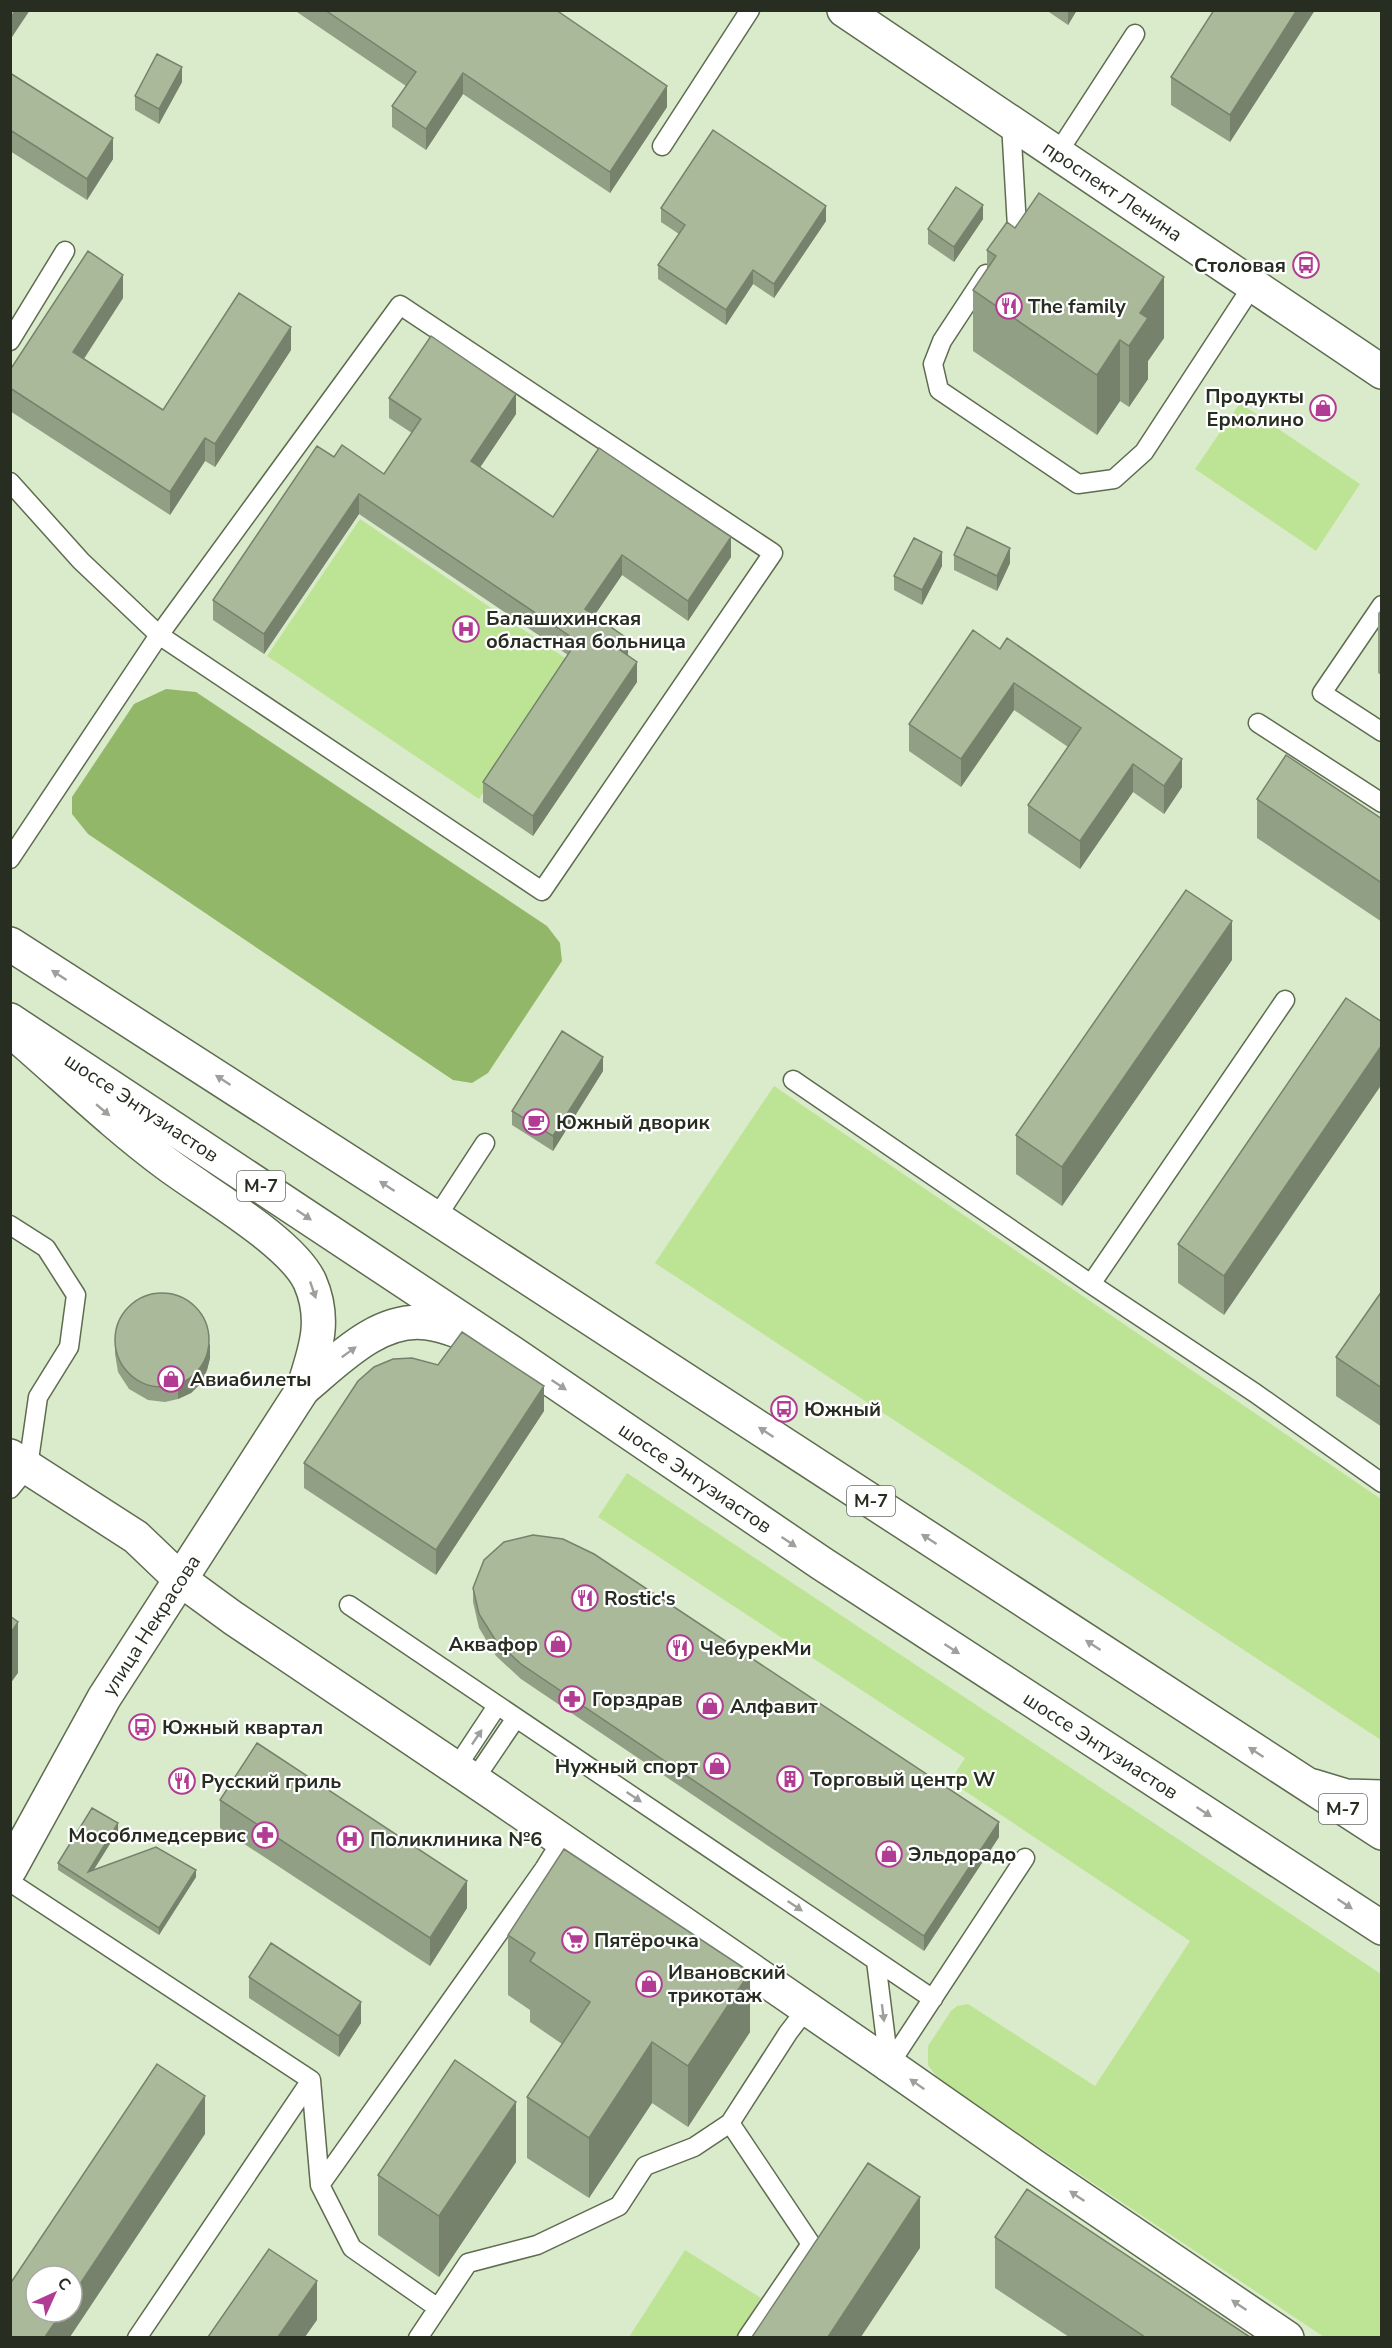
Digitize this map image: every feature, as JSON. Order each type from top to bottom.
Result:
[{"type":"main road","name":"проспект Ленина","points":[[844,10],[1382,372]]},
{"type":"main road","name":"М-7","points":[[10,944],[1382,1833]]},
{"type":"main road","name":"шоссе Энтузиастов","points":[[10,1020],[510,1352],[821,1563],[1382,1928]]},
{"type":"main road","name":"улица Некрасова","points":[[10,1031],[165,1163],[267,1236],[295,1259],[309,1281],[318,1305],[319,1338],[303,1389],[104,1698],[10,1869]]},
{"type":"main road","name":"улица Некрасова","points":[[303,1389],[349,1351],[377,1333],[404,1323],[426,1323],[453,1329],[510,1352]]},
{"type":"main road","points":[[16,1471],[136,1537],[181,1580],[233,1618],[562,1840],[1035,2167],[1287,2337]]},
{"type":"main road","points":[[1305,1784],[1346,1796],[1382,1797]]},
{"type":"lane","points":[[662,146],[750,10]]},
{"type":"lane","points":[[1057,154],[1136,34]]},
{"type":"lane","points":[[1011,123],[1017,227],[942,341],[933,364],[939,390],[1078,484],[1114,479],[1144,452],[1253,285]]},
{"type":"lane","points":[[10,341],[65,251]]},
{"type":"lane","points":[[10,483],[81,561],[159,635],[542,891],[773,554],[400,305],[159,635],[10,859]]},
{"type":"lane","points":[[1382,605],[1323,693],[1382,732]]},
{"type":"lane","points":[[1258,723],[1382,803]]},
{"type":"lane","points":[[1091,1284],[1286,1000]]},
{"type":"lane","points":[[793,1080],[1382,1483]]},
{"type":"lane","points":[[436,1218],[485,1143]]},
{"type":"lane","points":[[10,1225],[46,1248],[76,1295],[69,1347],[38,1397],[16,1471]]},
{"type":"lane","points":[[349,1605],[933,1999]]},
{"type":"lane","points":[[465,1774],[498,1706]]},
{"type":"lane","points":[[465,1774],[516,1718]]},
{"type":"lane","points":[[320,2185],[544,1869],[562,1840]]},
{"type":"lane","points":[[889,2065],[1024,1858]]},
{"type":"lane","points":[[10,1882],[311,2080]]},
{"type":"lane","points":[[876,1961],[889,2065]]},
{"type":"lane","points":[[418,2337],[468,2263],[537,2245],[619,2206],[645,2166],[694,2147],[730,2124],[788,2033],[807,2008]]},
{"type":"lane","points":[[311,2080],[320,2185],[352,2248],[438,2308]]},
{"type":"lane","points":[[137,2337],[311,2080]]},
{"type":"lane","points":[[730,2124],[811,2244],[747,2337]]},
{"type":"green space","points":[[1240,403],[1360,484],[1316,551],[1195,469]]},
{"type":"green space","points":[[360,519],[571,662],[479,799],[267,656]]},
{"type":"green space","points":[[166,689],[196,692],[547,926],[560,943],[562,961],[488,1073],[472,1083],[453,1080],[88,834],[72,814],[72,797],[134,704]]},
{"type":"green space","points":[[774,1086],[1381,1499],[1381,1740],[655,1263]]},
{"type":"green space","points":[[627,1473],[1381,1974],[1381,2337],[1324,2337],[940,2081],[928,2065],[928,2046],[951,2011],[957,2006],[968,2004],[1095,2086],[1190,1941],[950,1781],[965,1758],[598,1517]]},
{"type":"green space","points":[[685,2250],[761,2298],[736,2337],[629,2337]]},
{"type":"building","points":[[10,10],[16,10],[10,19]]},
{"type":"building","points":[[325,10],[556,10],[667,86],[610,172],[463,73],[426,129],[392,106],[416,72]]},
{"type":"building","points":[[1214,10],[1297,10],[1230,115],[1171,77]]},
{"type":"building","points":[[157,54],[182,67],[159,109],[135,96]]},
{"type":"building","points":[[10,73],[113,138],[87,179],[10,130]]},
{"type":"building","points":[[713,130],[826,206],[774,284],[753,270],[726,310],[658,265],[685,225],[661,208]]},
{"type":"building","points":[[956,187],[983,205],[954,247],[928,229]]},
{"type":"building","points":[[1039,193],[1164,277],[1140,313],[1148,318],[1129,346],[1120,340],[1097,375],[973,290],[996,256],[987,250],[1007,222],[1015,228]]},
{"type":"building","points":[[88,251],[123,275],[73,352],[163,410],[239,293],[291,327],[215,444],[205,438],[170,492],[10,388],[10,370]]},
{"type":"building","points":[[431,336],[516,394],[471,461],[553,517],[599,448],[731,537],[688,601],[622,555],[585,609],[628,639],[620,650],[637,662],[533,816],[483,782],[577,641],[359,494],[264,634],[213,600],[317,446],[334,457],[342,445],[384,474],[421,419],[389,398]]},
{"type":"building","points":[[967,527],[1010,548],[997,576],[954,555]]},
{"type":"building","points":[[914,538],[942,552],[922,590],[894,576]]},
{"type":"building","points":[[973,630],[1000,649],[1007,638],[1182,759],[1164,786],[1133,764],[1080,841],[1028,805],[1081,728],[1014,683],[961,759],[909,724]]},
{"type":"building","points":[[1286,755],[1382,819],[1382,883],[1257,799]]},
{"type":"building","points":[[1186,890],[1232,921],[1062,1167],[1016,1135]]},
{"type":"building","points":[[1346,998],[1382,1022],[1382,1045],[1224,1276],[1178,1244]]},
{"type":"building","points":[[562,1031],[603,1057],[553,1136],[512,1111]]},
{"type":"building","points":[[1382,1291],[1382,1388],[1336,1357]]},
{"type":"building","points":[[162,1293],[180,1297],[195,1307],[205,1322],[209,1340],[205,1358],[195,1373],[180,1383],[162,1387],[144,1383],[129,1373],[119,1358],[115,1340],[119,1322],[129,1307],[144,1297]]},
{"type":"building","points":[[462,1332],[544,1386],[436,1550],[304,1463],[358,1381],[374,1367],[393,1359],[412,1358],[438,1365]]},
{"type":"building","name":"Торговый центр W","points":[[533,1535],[563,1539],[594,1554],[999,1822],[924,1936],[521,1664],[496,1641],[479,1614],[473,1588],[484,1560],[504,1542]]},
{"type":"building","points":[[10,1616],[18,1622],[10,1634]]},
{"type":"building","points":[[257,1743],[467,1881],[430,1938],[220,1800]]},
{"type":"building","points":[[92,1808],[118,1823],[88,1872],[156,1847],[196,1870],[159,1928],[58,1863]]},
{"type":"building","points":[[564,1849],[750,1972],[688,2066],[652,2042],[589,2138],[527,2097],[590,2002],[530,1961],[535,1953],[508,1935]]},
{"type":"building","points":[[271,1943],[361,2002],[339,2036],[249,1977]]},
{"type":"building","points":[[455,2060],[516,2102],[439,2216],[378,2175]]},
{"type":"building","points":[[157,2064],[205,2096],[84,2278],[84,2264],[24,2264],[24,2324],[54,2324],[45,2337],[10,2337],[10,2284]]},
{"type":"building","points":[[868,2163],[920,2197],[828,2337],[752,2337]]},
{"type":"building","points":[[1027,2189],[1250,2337],[1145,2337],[995,2237]]},
{"type":"building","points":[[269,2249],[317,2281],[278,2337],[208,2337]]},
{"type":"place","name":"Столовая","points":[[1306,265]]},
{"type":"place","name":"The family","points":[[1009,306]]},
{"type":"place","name":"Продукты Ермолино","points":[[1323,408]]},
{"type":"place","name":"Балашихинская областная больница","points":[[466,629]]},
{"type":"place","name":"Южный дворик","points":[[536,1122]]},
{"type":"place","name":"Авиабилеты","points":[[171,1379]]},
{"type":"place","name":"Южный","points":[[784,1409]]},
{"type":"place","name":"Rostic's","points":[[585,1598]]},
{"type":"place","name":"Аквафор","points":[[558,1644]]},
{"type":"place","name":"ЧебурекМи","points":[[680,1648]]},
{"type":"place","name":"Горздрав","points":[[572,1699]]},
{"type":"place","name":"Алфавит","points":[[710,1706]]},
{"type":"place","name":"Южный квартал","points":[[142,1727]]},
{"type":"place","name":"Нужный спорт","points":[[717,1766]]},
{"type":"place","name":"Торговый центр W","points":[[790,1779]]},
{"type":"place","name":"Русский гриль","points":[[182,1781]]},
{"type":"place","name":"Мособлмедсервис","points":[[265,1835]]},
{"type":"place","name":"Поликлиника №6","points":[[350,1839]]},
{"type":"place","name":"Эльдорадо","points":[[889,1854]]},
{"type":"place","name":"Пятёрочка","points":[[575,1940]]},
{"type":"place","name":"Ивановский трикотаж","points":[[649,1984]]}]
